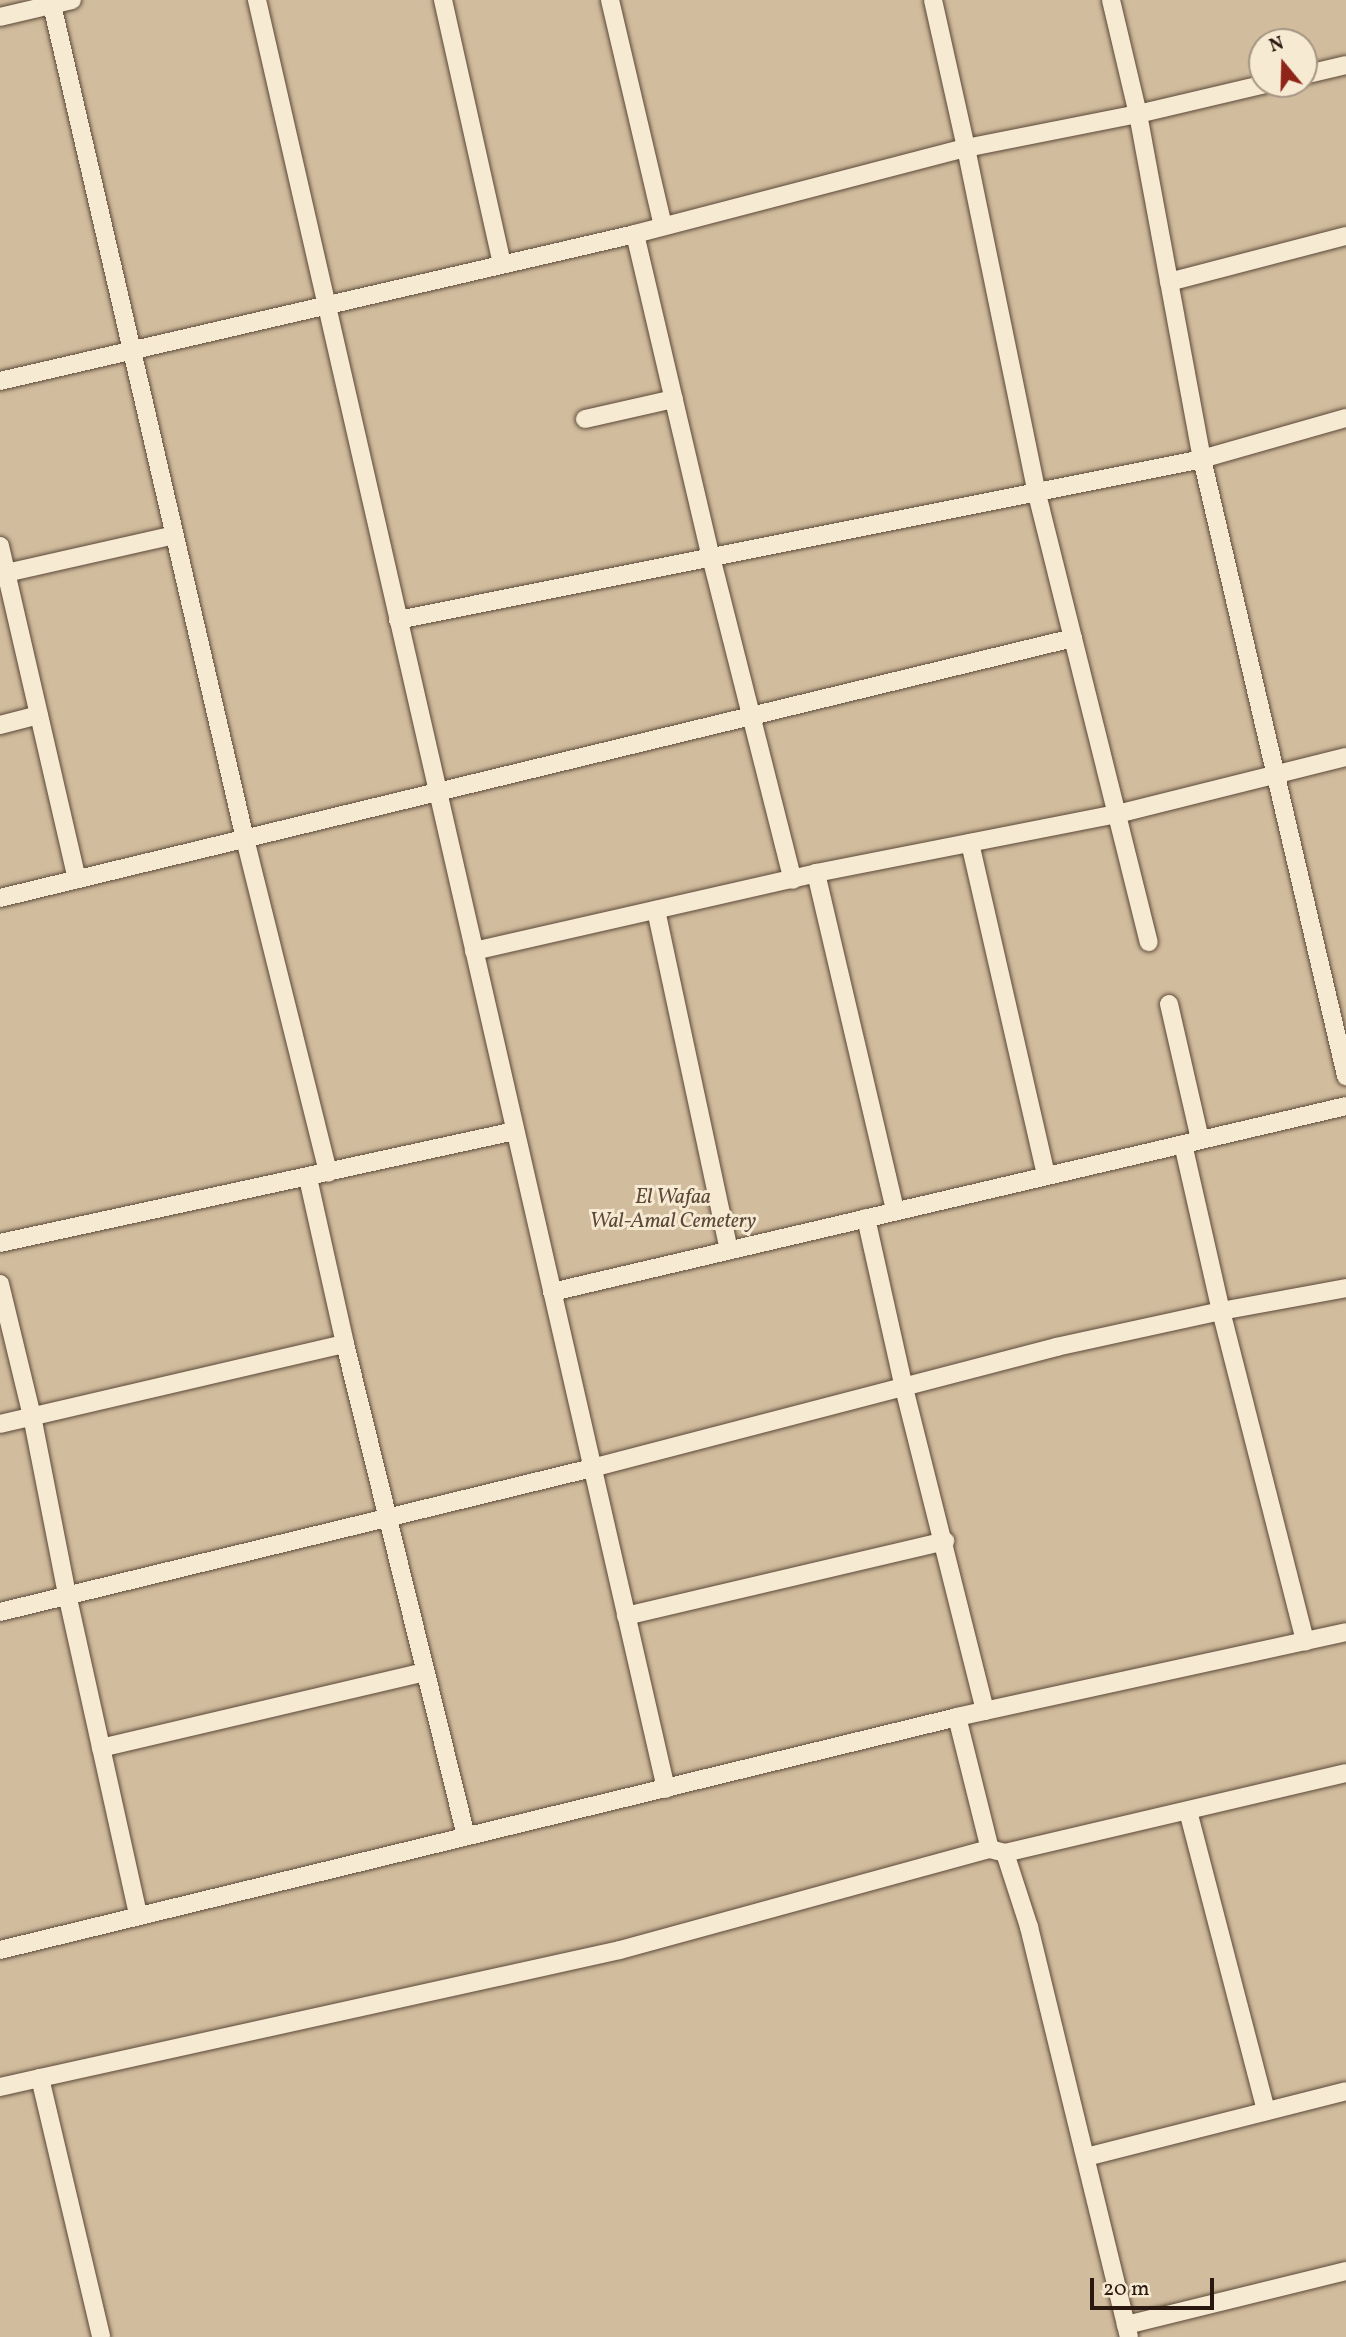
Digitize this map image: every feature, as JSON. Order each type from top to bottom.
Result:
[{"type":"lane","points":[[0,17],[72,0]]},
{"type":"lane","points":[[257,0],[666,1789]]},
{"type":"lane","points":[[443,0],[502,264]]},
{"type":"lane","points":[[610,0],[663,226]]},
{"type":"lane","points":[[933,0],[967,148],[1036,490],[1149,943]]},
{"type":"lane","points":[[1111,0],[1139,114],[1202,459],[1346,1076]]},
{"type":"lane","points":[[52,5],[130,352],[245,839],[328,1173]]},
{"type":"lane","points":[[1318,72],[1346,65]]},
{"type":"lane","points":[[0,380],[635,234],[967,148],[1139,114],[1248,88]]},
{"type":"lane","points":[[635,234],[711,557],[793,880]]},
{"type":"lane","points":[[1169,282],[1346,236]]},
{"type":"lane","points":[[585,419],[674,399]]},
{"type":"lane","points":[[398,620],[1036,490],[1202,459],[1346,418]]},
{"type":"lane","points":[[77,879],[2,558],[174,535]]},
{"type":"lane","points":[[0,898],[1073,638]]},
{"type":"lane","points":[[0,725],[39,715]]},
{"type":"lane","points":[[474,951],[816,873],[1117,814],[1346,757]]},
{"type":"lane","points":[[970,843],[1046,1175]]},
{"type":"lane","points":[[816,873],[895,1211]]},
{"type":"lane","points":[[656,910],[729,1250]]},
{"type":"lane","points":[[1169,1004],[1221,1311],[1305,1641]]},
{"type":"lane","points":[[552,1292],[1346,1106]]},
{"type":"lane","points":[[0,1243],[515,1131]]},
{"type":"lane","points":[[308,1178],[345,1344],[390,1517],[424,1672],[466,1836]]},
{"type":"lane","points":[[866,1218],[904,1388],[985,1711]]},
{"type":"lane","points":[[0,1284],[32,1416],[67,1594],[138,1914]]},
{"type":"lane","points":[[0,1612],[592,1468],[1056,1347],[1221,1311],[1346,1288]]},
{"type":"lane","points":[[0,1424],[345,1344]]},
{"type":"lane","points":[[626,1616],[944,1541]]},
{"type":"lane","points":[[0,1950],[138,1914],[957,1717],[1346,1632]]},
{"type":"lane","points":[[101,1748],[424,1672]]},
{"type":"lane","points":[[957,1717],[998,1851],[1029,1927],[1128,2331],[1346,2271]]},
{"type":"lane","points":[[0,2087],[620,1950],[998,1851],[1188,1811],[1346,1773]]},
{"type":"lane","points":[[1188,1811],[1266,2111]]},
{"type":"lane","points":[[40,2078],[101,2337]]},
{"type":"lane","points":[[1086,2157],[1346,2091]]},
{"type":"green space","name":"El Wafaa Wal-Amal Cemetery","points":[[0,0],[1346,0],[1346,2337],[0,2337]]}]
